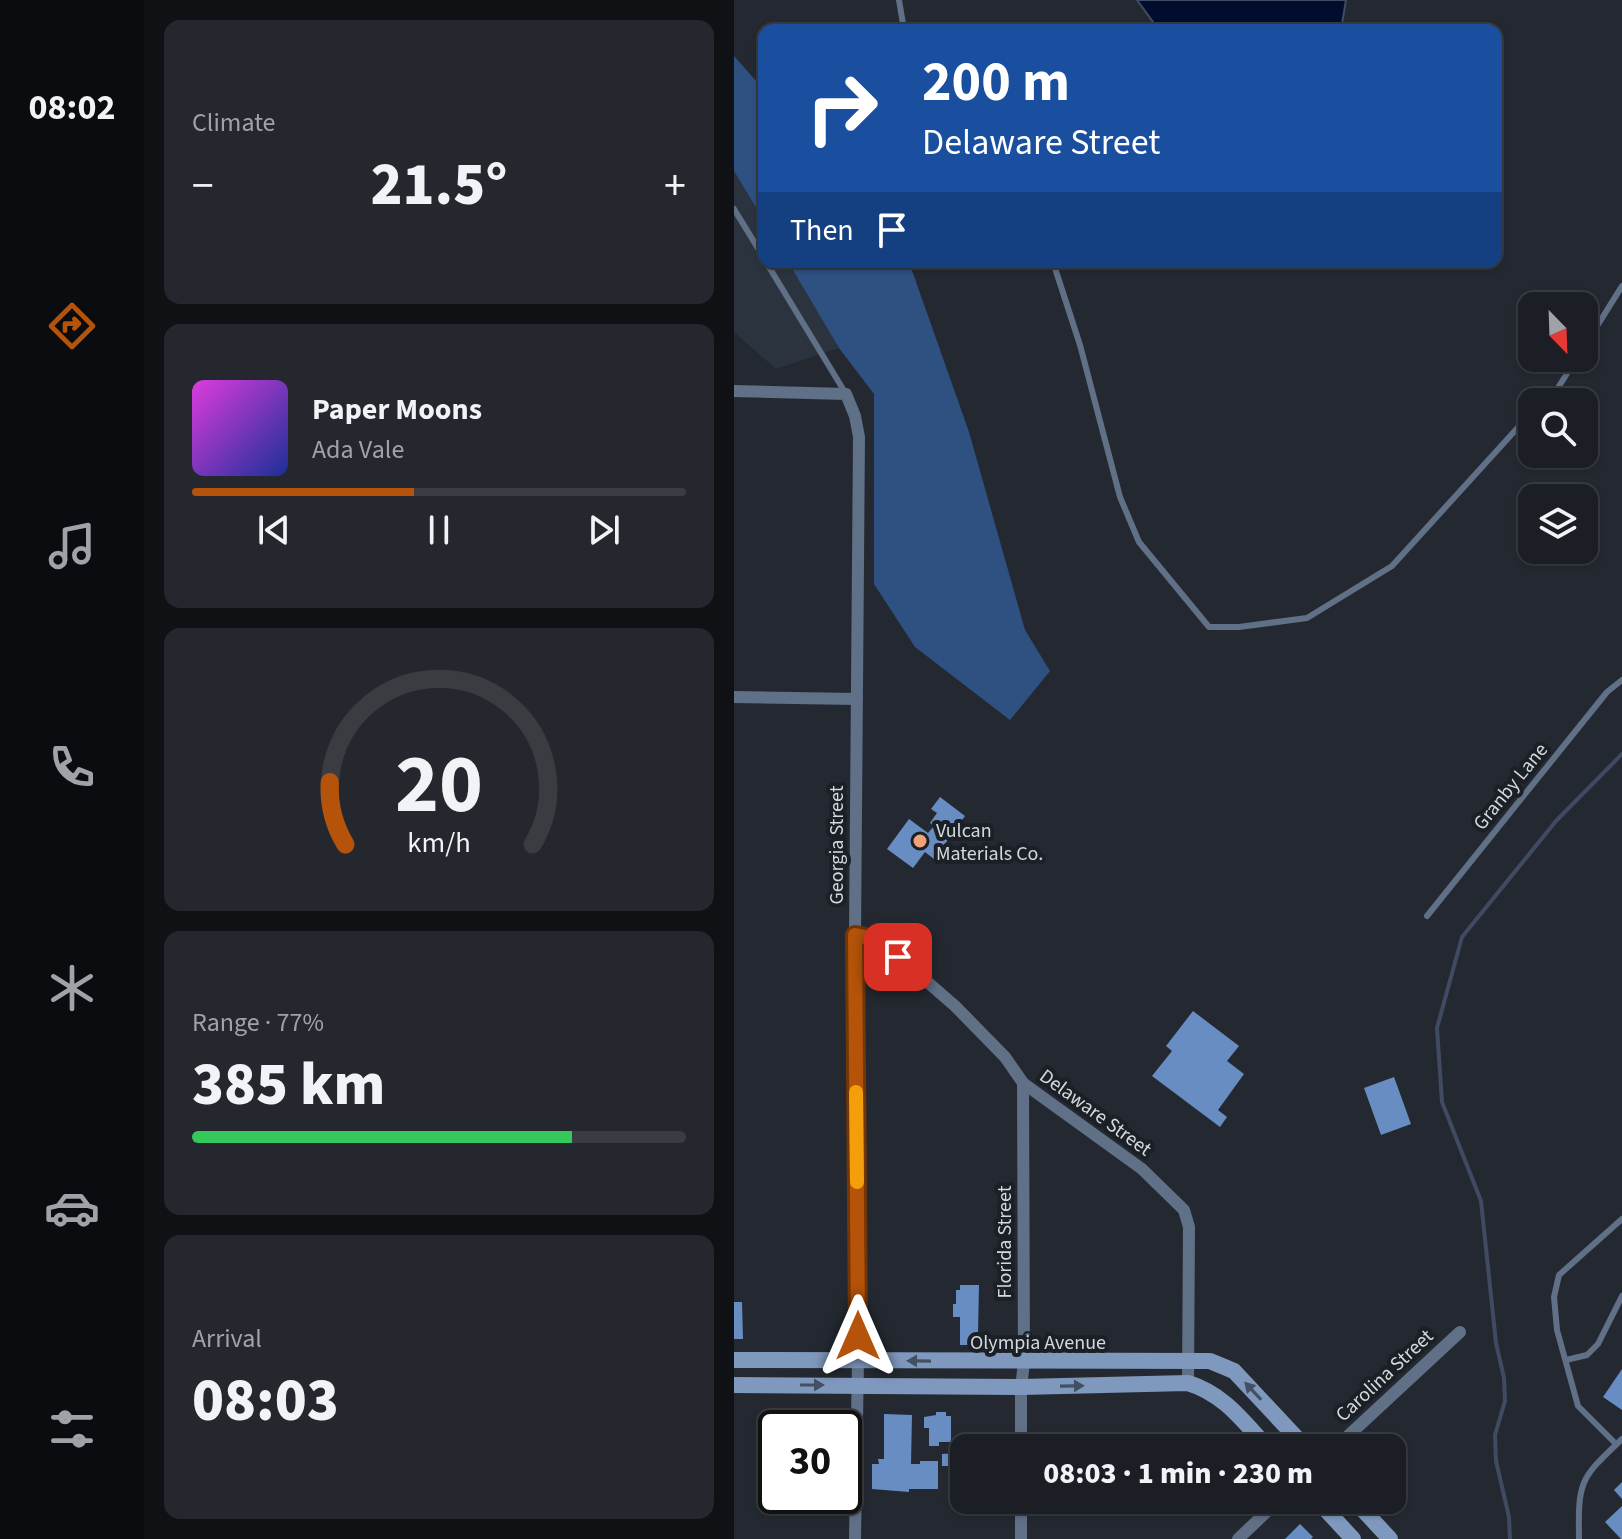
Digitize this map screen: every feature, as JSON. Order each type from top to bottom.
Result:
[{"type":"main road","name":"Olympia Avenue","points":[[734,1360],[1210,1361],[1234,1371],[1293,1434]]},
{"type":"main road","points":[[734,1385],[1021,1387],[1188,1383],[1209,1389],[1255,1434]]},
{"type":"main road","points":[[1330,1514],[1353,1539]]},
{"type":"main road","points":[[1367,1514],[1390,1539]]},
{"type":"street","points":[[734,391],[846,394]]},
{"type":"street","name":"Georgia Street","points":[[846,394],[859,437],[855,1539]]},
{"type":"street","points":[[734,697],[857,699]]},
{"type":"street","name":"Delaware Street","points":[[855,935],[879,940],[955,1006],[1005,1057],[1023,1083],[1142,1169],[1184,1210],[1189,1227],[1188,1383]]},
{"type":"street","name":"Florida Street","points":[[1021,1434],[1024,1363],[1023,1083]]},
{"type":"street","name":"Carolina Street","points":[[1350,1434],[1460,1332]]},
{"type":"street","points":[[1021,1514],[1021,1539]]},
{"type":"street","points":[[1238,1539],[1264,1514]]},
{"type":"lane","points":[[899,0],[903,24]]},
{"type":"lane","points":[[734,209],[758,248]]},
{"type":"lane","points":[[770,268],[846,394]]},
{"type":"lane","points":[[1055,268],[1080,345],[1120,497],[1139,542],[1209,627],[1239,627],[1307,618],[1392,566],[1518,427]]},
{"type":"lane","points":[[1598,325],[1622,286]]},
{"type":"lane","name":"Granby Lane","points":[[1427,916],[1607,692],[1622,680]]},
{"type":"lane","points":[[1579,1539],[1581,1484],[1590,1470],[1619,1442],[1578,1406],[1557,1330],[1554,1297],[1559,1275],[1622,1219]]},
{"type":"lane","points":[[1566,1360],[1587,1355],[1598,1344],[1622,1296]]},
{"type":"shaded area","points":[[1137,0],[1346,0],[1342,24],[1155,24]]},
{"type":"shaded area","points":[[734,56],[758,83],[758,211],[734,171]]},
{"type":"shaded area","points":[[734,171],[758,211],[758,268],[792,268],[839,348],[776,369],[734,332]]},
{"type":"shaded area","points":[[792,268],[911,268],[969,432],[1025,630],[1050,671],[1010,720],[915,647],[874,584],[874,394],[839,348]]},
{"type":"building","name":"Vulcan Materials Co.","points":[[940,797],[965,816],[934,859],[925,852],[913,868],[887,849],[909,819],[928,833],[934,826],[930,823],[937,813],[931,809]]},
{"type":"building","points":[[1193,1011],[1239,1046],[1227,1061],[1244,1074],[1218,1110],[1227,1117],[1220,1127],[1152,1076],[1172,1051],[1166,1046]]},
{"type":"building","points":[[1394,1077],[1411,1124],[1381,1135],[1364,1088]]},
{"type":"building","points":[[960,1285],[979,1285],[978,1334],[984,1334],[984,1345],[960,1345],[960,1317],[953,1317],[953,1304],[956,1304],[956,1290],[960,1290]]},
{"type":"building","points":[[734,1302],[742,1302],[743,1339],[734,1339]]},
{"type":"building","points":[[1622,1369],[1622,1410],[1603,1397]]},
{"type":"building","points":[[936,1412],[946,1412],[946,1416],[951,1416],[950,1442],[929,1446],[929,1428],[924,1428],[924,1417],[936,1415]]},
{"type":"building","points":[[884,1414],[912,1415],[911,1464],[938,1461],[938,1489],[909,1489],[909,1492],[872,1489],[872,1464],[879,1464],[878,1459],[884,1459]]},
{"type":"building","points":[[950,1453],[950,1466],[942,1466],[942,1454]]},
{"type":"building","points":[[1622,1482],[1622,1499],[1614,1490]]},
{"type":"building","points":[[1622,1506],[1622,1539],[1621,1539],[1605,1522]]},
{"type":"building","points":[[1300,1524],[1313,1537],[1311,1539],[1285,1539]]},
{"type":"waterway","points":[[1510,1539],[1509,1517],[1496,1461],[1495,1435],[1505,1401],[1504,1378],[1496,1343],[1481,1201],[1442,1102],[1437,1028],[1462,937],[1556,821],[1622,754]]},
{"type":"slow traffic","points":[[856,1092],[857,1182]]},
{"type":"place","name":"Vulcan Materials Co.","points":[[920,841]]},
{"type":"route","points":[[858,1336],[855,935],[879,940],[898,957]]}]
